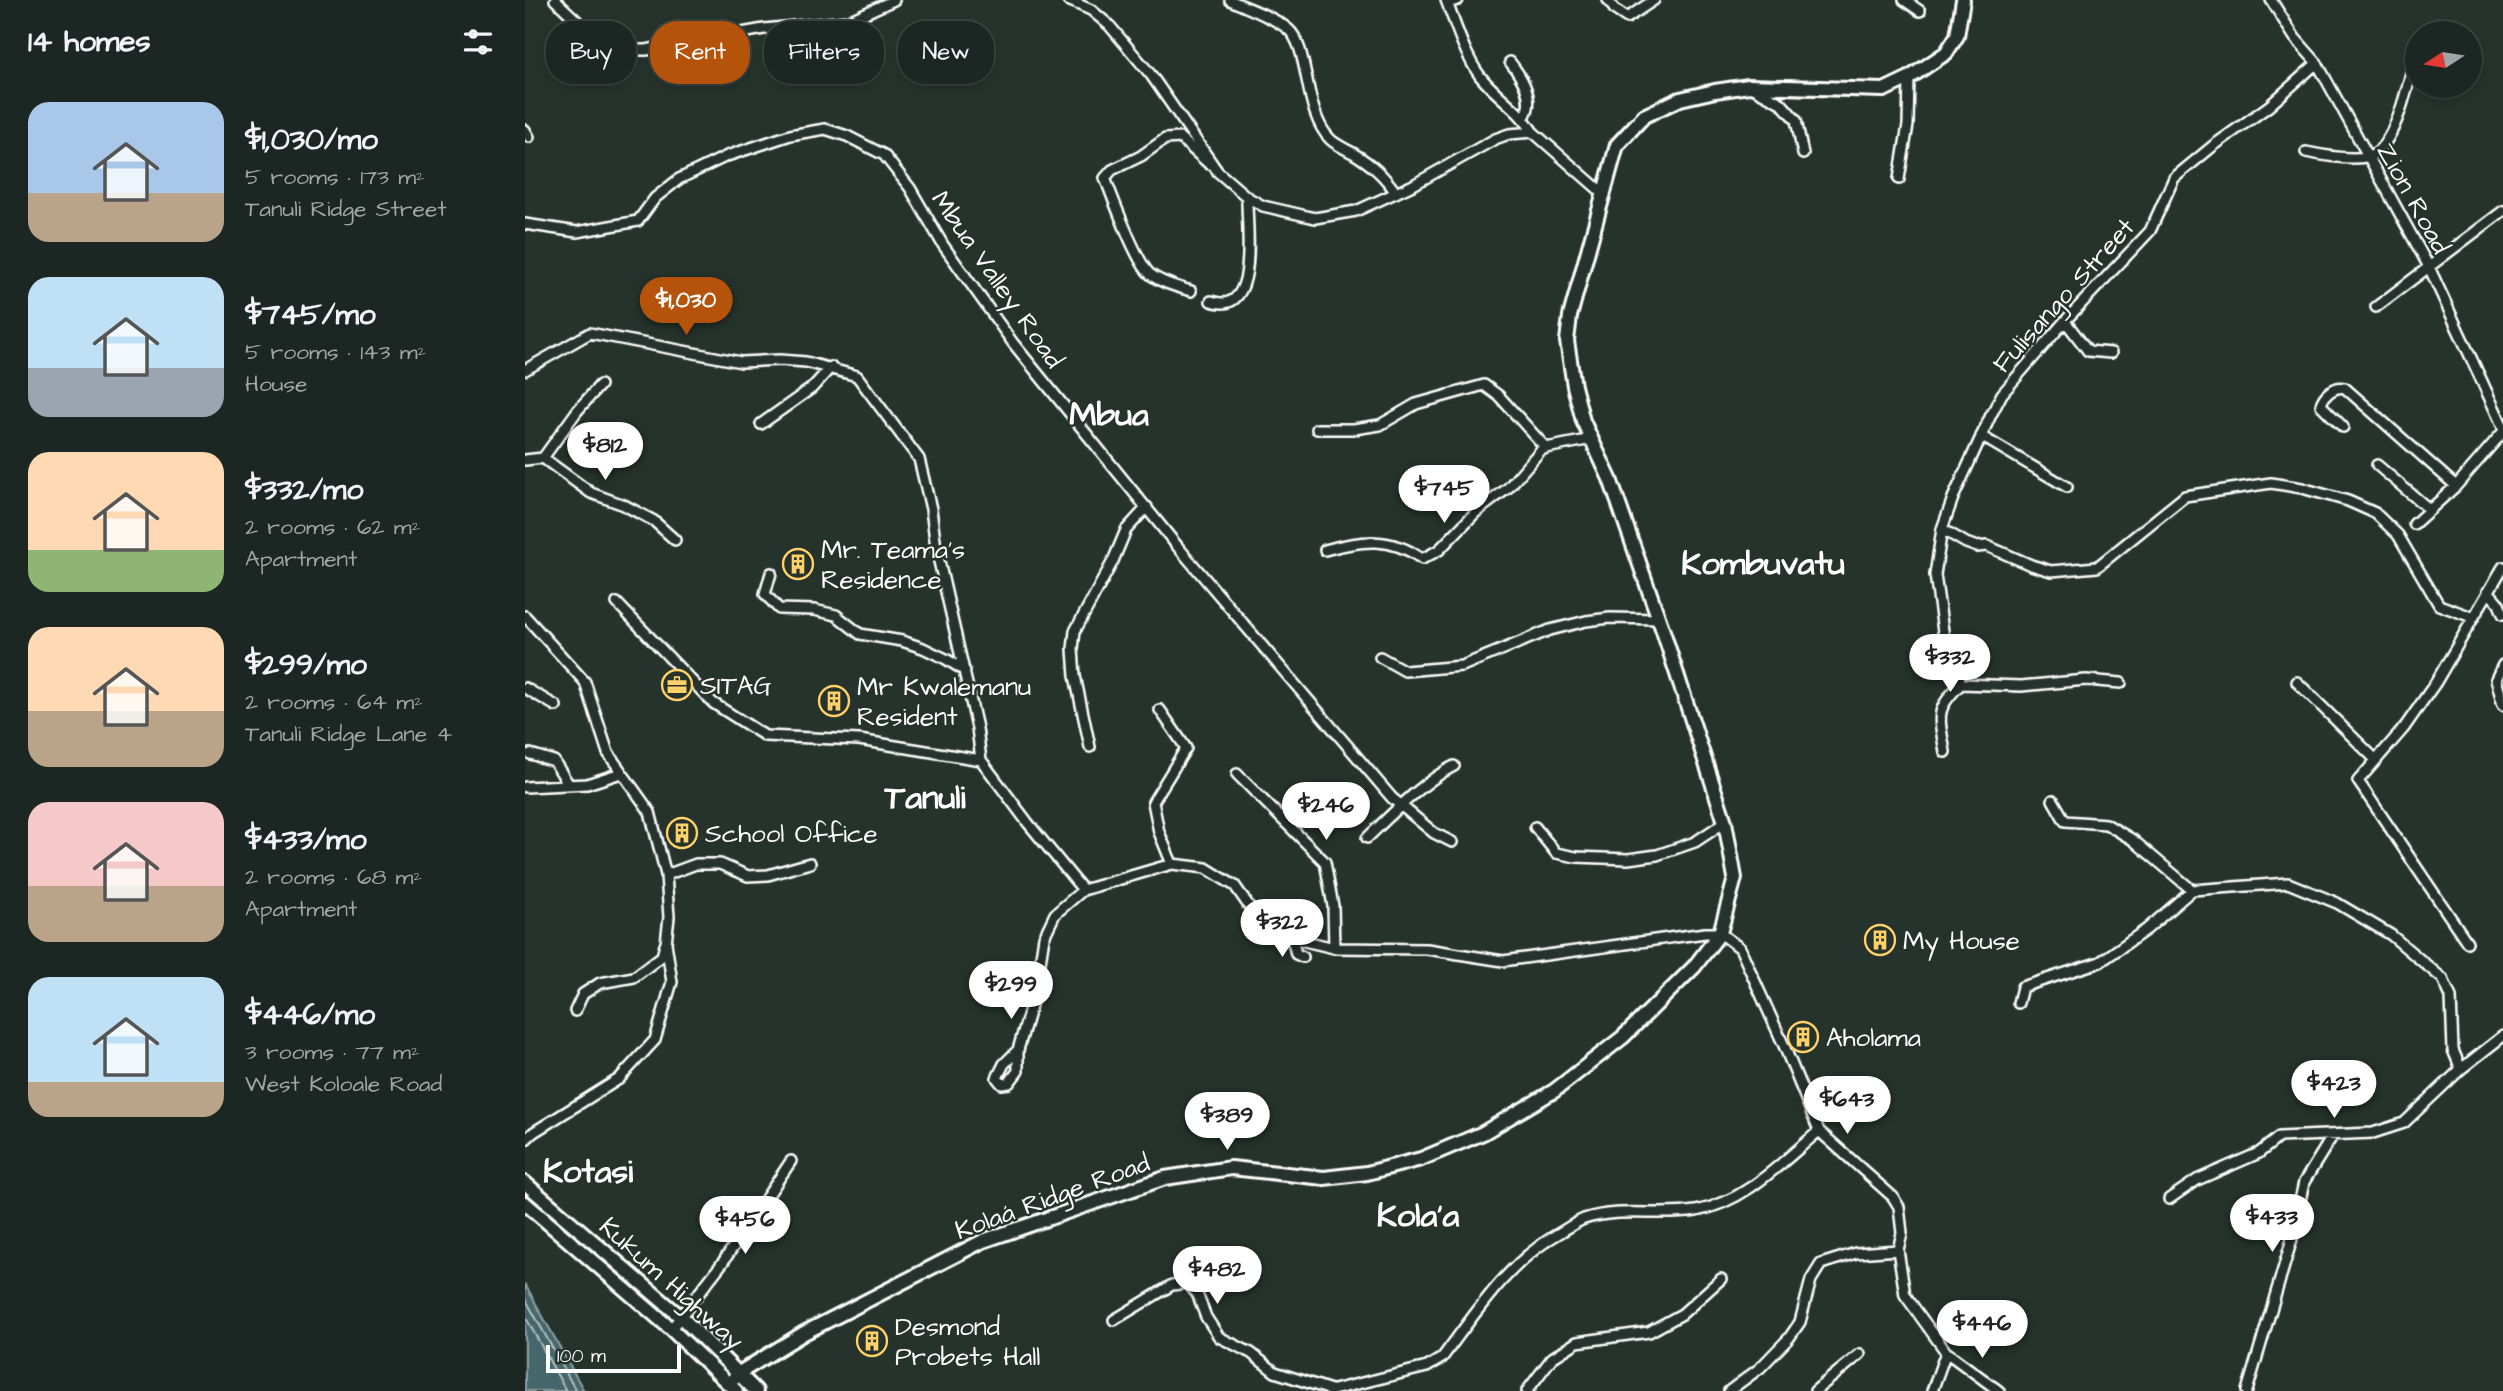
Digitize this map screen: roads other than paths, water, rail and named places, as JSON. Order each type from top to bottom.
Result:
[{"type":"street","points":[[555,0],[608,50],[646,50],[764,29],[848,21],[894,0]]},
{"type":"street","points":[[1068,0],[1091,10],[1109,25],[1151,75],[1218,172]]},
{"type":"street","points":[[1230,0],[1255,10],[1288,29],[1298,41],[1318,122],[1330,139],[1383,173],[1396,193]]},
{"type":"street","points":[[1458,0],[1447,1],[1459,36],[1480,75],[1524,117],[1533,132],[1605,195]]},
{"type":"street","points":[[1608,0],[1615,10],[1627,18],[1654,0]]},
{"type":"street","points":[[1904,0],[1920,11]]},
{"type":"street","points":[[1720,933],[1735,878],[1725,822],[1609,479],[1583,421],[1567,341],[1570,316],[1617,145],[1644,116],[1680,99],[1749,86],[1884,90],[1909,78],[1946,53],[1957,36],[1963,0]]},
{"type":"street","name":"Zion Road","points":[[2271,0],[2295,38],[2317,63],[2429,267],[2503,430]]},
{"type":"street","points":[[1510,62],[1522,78],[1527,93],[1527,112],[1524,117]]},
{"type":"street","name":"Fulisango Street","points":[[1961,684],[1955,661],[1944,638],[1935,575],[1942,529],[1981,436],[2002,394],[2065,321],[2150,231],[2174,178],[2269,106],[2317,63]]},
{"type":"street","points":[[1899,179],[1908,125],[1909,78]]},
{"type":"street","points":[[1749,86],[1781,103],[1796,120],[1803,154]]},
{"type":"street","points":[[2306,152],[2333,157],[2367,157],[2381,149],[2402,108],[2405,96]]},
{"type":"street","name":"Mbua Valley Road","points":[[525,224],[577,232],[638,220],[655,198],[679,179],[727,156],[790,135],[825,129],[847,136],[884,155],[910,188],[943,245],[1013,343],[1213,589],[1401,805],[1434,833],[1452,842]]},
{"type":"street","points":[[1191,291],[1167,283],[1149,273],[1118,213],[1105,178],[1112,170],[1141,156],[1165,139],[1180,138],[1247,197],[1272,209],[1315,218],[1356,211],[1396,193],[1495,139],[1510,134],[1533,132]]},
{"type":"street","points":[[1211,301],[1223,305],[1235,301],[1243,288],[1248,271],[1247,197]]},
{"type":"street","points":[[2377,307],[2503,211]]},
{"type":"street","points":[[2065,321],[2092,354],[2112,353]]},
{"type":"street","points":[[525,370],[590,333],[741,362],[806,362],[857,376],[919,460],[931,509],[936,548],[965,671],[981,760],[1083,890]]},
{"type":"street","points":[[761,424],[812,387],[831,368]]},
{"type":"street","points":[[543,458],[577,411],[600,385]]},
{"type":"street","points":[[1317,429],[1354,429],[1380,425],[1416,404],[1484,385],[1499,396],[1546,448]]},
{"type":"street","points":[[2343,427],[2321,405],[2321,400],[2340,386],[2456,486]]},
{"type":"street","points":[[2414,524],[2456,486],[2503,430]]},
{"type":"street","points":[[1981,436],[2067,486]]},
{"type":"street","points":[[1325,550],[1341,544],[1385,542],[1409,549],[1422,559],[1439,550],[1475,513],[1508,488],[1540,451],[1592,439]]},
{"type":"street","points":[[525,460],[543,458],[591,493],[624,505],[654,521],[675,540]]},
{"type":"street","points":[[2377,465],[2430,510]]},
{"type":"street","points":[[1942,529],[1966,543],[1977,547],[1987,545],[2051,571],[2097,566],[2185,496],[2271,483],[2302,488],[2348,501],[2375,513],[2398,535],[2439,606],[2472,617]]},
{"type":"street","points":[[1090,747],[1075,676],[1075,631],[1113,561],[1126,530],[1147,507]]},
{"type":"street","points":[[2467,942],[2358,781],[2404,728],[2436,681],[2503,567]]},
{"type":"street","points":[[771,573],[765,594],[779,609],[814,610],[836,615],[860,634],[902,641],[923,648],[965,671]]},
{"type":"street","points":[[2488,591],[2499,604],[2503,614]]},
{"type":"street","points":[[617,603],[713,703],[765,736],[859,740],[981,760]]},
{"type":"street","points":[[525,616],[585,682],[605,746],[650,812],[666,875],[669,917],[662,956],[634,977],[600,983],[583,993],[575,1011]]},
{"type":"street","points":[[1380,657],[1405,671],[1462,666],[1550,630],[1586,621],[1610,618],[1658,619]]},
{"type":"street","points":[[2503,665],[2496,679],[2503,705]]},
{"type":"street","points":[[1945,752],[1940,709],[1946,698],[1961,684],[2021,686],[2086,680],[2121,682]]},
{"type":"street","points":[[2297,682],[2376,760]]},
{"type":"street","points":[[525,688],[555,706]]},
{"type":"street","points":[[1160,710],[1186,748],[1153,802],[1159,832],[1172,864]]},
{"type":"street","points":[[530,754],[554,761],[569,785]]},
{"type":"street","points":[[1367,838],[1401,805],[1440,773],[1454,766]]},
{"type":"street","points":[[525,787],[587,784],[621,773]]},
{"type":"street","points":[[1237,774],[1325,862],[1333,906],[1334,948]]},
{"type":"street","points":[[2053,800],[2065,821],[2106,824],[2133,840],[2192,890]]},
{"type":"street","points":[[1535,827],[1556,853],[1576,857],[1628,859],[1657,855],[1695,842],[1725,822]]},
{"type":"street","points":[[666,875],[696,863],[720,864],[748,876],[768,875],[810,863]]},
{"type":"street","points":[[1018,1050],[1036,988],[1044,937],[1055,914],[1083,890],[1172,864],[1206,868],[1235,886],[1267,932],[1334,948],[1427,949],[1503,961],[1720,933],[1739,948],[1819,1131],[1893,1197],[1899,1206],[1902,1233],[1898,1250],[1905,1295],[1946,1352],[1999,1391]]},
{"type":"street","points":[[2018,1003],[2022,988],[2100,962],[2147,929],[2192,890],[2288,883],[2337,903],[2391,935],[2443,979],[2451,997],[2453,1050],[2461,1069]]},
{"type":"street","name":"Kolaá Ridge Road","points":[[732,1388],[739,1373],[804,1333],[983,1241],[1165,1178],[1231,1168],[1324,1178],[1367,1173],[1421,1159],[1483,1133],[1554,1091],[1623,1037],[1694,967],[1720,933]]},
{"type":"street","points":[[1292,938],[1296,954],[1303,957]]},
{"type":"street","points":[[525,1140],[618,1079],[655,1040],[671,982],[666,943]]},
{"type":"street","points":[[2169,1199],[2196,1180],[2259,1153],[2280,1137],[2373,1133],[2404,1124],[2461,1069],[2503,1036]]},
{"type":"street","points":[[1114,1320],[1171,1285],[1188,1283],[1197,1294],[1206,1317],[1220,1337],[1251,1353],[1275,1372],[1330,1391],[1427,1367],[1441,1358],[1509,1270],[1542,1242],[1584,1219],[1615,1214],[1695,1211],[1727,1202],[1750,1189],[1819,1131]]},
{"type":"street","points":[[2247,1391],[2292,1239],[2304,1182],[2333,1135]]},
{"type":"street","points":[[671,1329],[723,1262],[791,1161]]},
{"type":"street","name":"Kukum Highway","points":[[525,1183],[681,1317],[756,1391]]},
{"type":"street","name":"Kukum Highway","points":[[525,1203],[671,1329],[732,1388]]},
{"type":"street","points":[[1729,1391],[1760,1368],[1789,1338],[1800,1322],[1811,1280],[1821,1264],[1856,1253],[1898,1250]]},
{"type":"street","points":[[1527,1391],[1552,1358],[1577,1342],[1649,1332],[1682,1314],[1721,1279]]},
{"type":"street","points":[[1932,1391],[1946,1352]]},
{"type":"street","points":[[1815,1391],[1860,1354]]},
{"type":"water","points":[[525,1284],[584,1391],[525,1391]]},
{"type":"place","name":"Mr. Teama's Residence","points":[[798,564]]},
{"type":"place","name":"SITAG","points":[[677,685]]},
{"type":"place","name":"Mr Kwalemanu Resident","points":[[834,701]]},
{"type":"place","name":"School Office","points":[[682,833]]},
{"type":"place","name":"My House","points":[[1880,940]]},
{"type":"place","name":"Aholama","points":[[1803,1037]]},
{"type":"place","name":"Desmond Probets Hall","points":[[872,1341]]},
{"type":"district","name":"Mbua","points":[[1109,413]]},
{"type":"district","name":"Kombuvatu","points":[[1763,562]]},
{"type":"district","name":"Tanuli","points":[[925,796]]},
{"type":"district","name":"Kotasi","points":[[588,1170]]},
{"type":"district","name":"Kola'a","points":[[1418,1214]]}]
